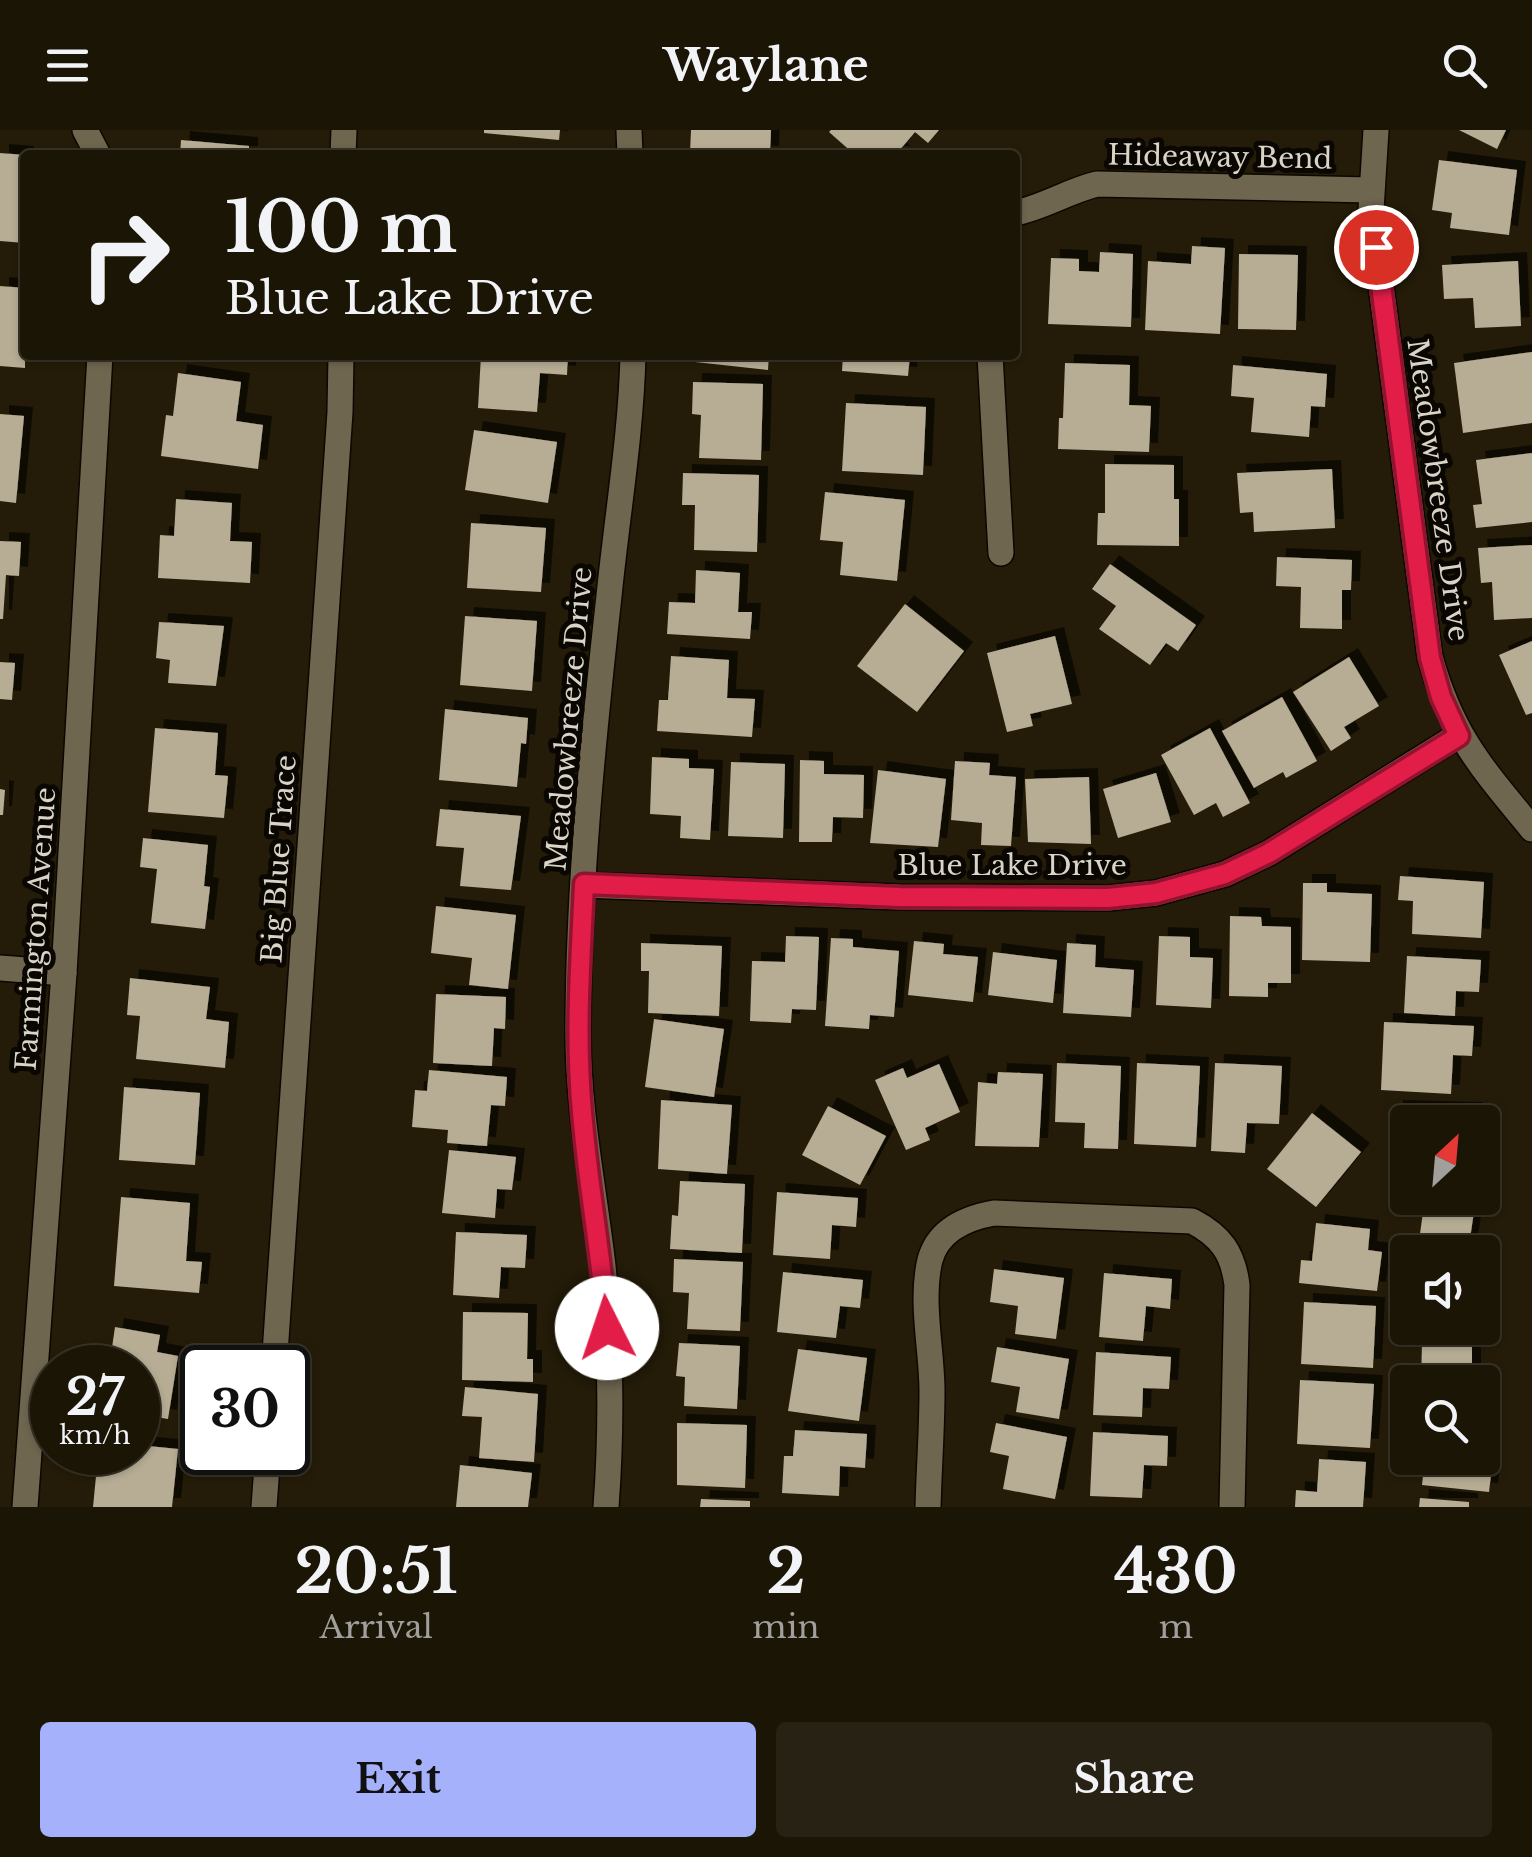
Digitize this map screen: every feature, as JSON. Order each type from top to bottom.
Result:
[{"type":"street","name":"Meadowbreeze Drive","points":[[1376,130],[1370,190],[1430,658],[1441,697],[1459,736],[1532,829]]},
{"type":"street","name":"Hideaway Bend","points":[[1020,212],[1098,184],[1370,190]]},
{"type":"street","name":"Farmington Avenue","points":[[25,1507],[64,972],[100,360]]},
{"type":"street","name":"Big Blue Trace","points":[[276,1345],[341,360]]},
{"type":"street","name":"Meadowbreeze Drive","points":[[606,1507],[609,1359],[603,1266],[580,1086],[578,1032],[598,693],[632,360]]},
{"type":"street","points":[[990,360],[1001,553]]},
{"type":"street","name":"Blue Lake Drive","points":[[584,884],[899,897],[1108,898],[1156,893],[1225,874],[1269,853],[1459,736]]},
{"type":"street","points":[[0,968],[64,972]]},
{"type":"street","points":[[928,1507],[932,1390],[930,1258],[955,1225],[974,1216],[994,1213],[1192,1221],[1211,1230],[1225,1246],[1234,1264],[1237,1285],[1232,1507]]},
{"type":"street","points":[[264,1507],[266,1475]]},
{"type":"building","points":[[484,130],[560,130],[559,140]]},
{"type":"building","points":[[691,130],[771,130],[770,150],[690,150]]},
{"type":"building","points":[[939,130],[928,143],[915,132],[900,150],[849,150],[829,132]]},
{"type":"building","points":[[1459,130],[1506,130],[1497,149]]},
{"type":"building","points":[[181,140],[249,146],[249,150],[180,150]]},
{"type":"building","points":[[0,153],[20,155],[20,243],[0,241]]},
{"type":"building","points":[[1439,160],[1517,170],[1509,235],[1450,228],[1452,213],[1432,210]]},
{"type":"building","points":[[1192,246],[1225,248],[1220,334],[1145,330],[1148,261],[1191,264]]},
{"type":"building","points":[[1100,252],[1133,254],[1131,327],[1048,324],[1051,258],[1079,259],[1079,271],[1099,272]]},
{"type":"building","points":[[1239,254],[1298,255],[1296,330],[1238,329]]},
{"type":"building","points":[[1518,261],[1521,326],[1475,328],[1473,298],[1444,299],[1442,265]]},
{"type":"building","points":[[0,286],[20,288],[20,360],[25,360],[25,368],[0,366]]},
{"type":"building","points":[[1532,352],[1532,423],[1463,433],[1454,363]]},
{"type":"building","points":[[481,360],[568,360],[567,375],[540,373],[537,412],[478,408]]},
{"type":"building","points":[[695,360],[769,360],[768,370]]},
{"type":"building","points":[[843,360],[910,360],[908,376],[842,371]]},
{"type":"building","points":[[1065,363],[1130,365],[1129,405],[1151,406],[1149,452],[1058,449]]},
{"type":"building","points":[[1233,365],[1327,374],[1325,407],[1311,406],[1309,437],[1251,432],[1254,398],[1231,396]]},
{"type":"building","points":[[178,373],[241,382],[236,421],[263,425],[258,469],[161,456],[166,415],[173,416]]},
{"type":"building","points":[[693,382],[763,384],[761,460],[699,458],[701,415],[692,414]]},
{"type":"building","points":[[846,403],[926,407],[923,475],[842,471]]},
{"type":"building","points":[[0,414],[24,416],[16,503],[0,501]]},
{"type":"building","points":[[474,430],[557,442],[548,503],[465,490]]},
{"type":"building","points":[[1532,453],[1532,522],[1476,528],[1473,505],[1482,504],[1476,460]]},
{"type":"building","points":[[1105,464],[1174,465],[1179,546],[1097,545],[1098,513],[1105,513]]},
{"type":"building","points":[[1332,469],[1335,528],[1254,532],[1253,512],[1240,513],[1237,473]]},
{"type":"building","points":[[683,473],[759,475],[757,552],[694,550],[695,505],[682,505]]},
{"type":"building","points":[[825,492],[905,500],[897,581],[840,575],[843,542],[820,540]]},
{"type":"building","points":[[176,499],[232,503],[230,541],[252,542],[250,583],[158,578],[160,535],[174,536]]},
{"type":"building","points":[[471,523],[546,528],[541,592],[467,588]]},
{"type":"building","points":[[0,541],[21,542],[19,576],[6,575],[3,619],[0,619]]},
{"type":"building","points":[[1532,545],[1532,618],[1494,620],[1492,582],[1481,583],[1478,548]]},
{"type":"building","points":[[1277,557],[1352,560],[1351,590],[1342,590],[1342,629],[1300,628],[1301,587],[1276,586]]},
{"type":"building","points":[[1110,564],[1196,625],[1178,651],[1166,643],[1150,665],[1099,629],[1116,606],[1092,589]]},
{"type":"building","points":[[696,570],[740,573],[738,612],[752,612],[750,639],[667,634],[669,602],[695,603]]},
{"type":"building","points":[[905,604],[964,651],[917,712],[857,666]]},
{"type":"building","points":[[465,616],[537,621],[532,691],[460,685]]},
{"type":"building","points":[[159,622],[224,626],[216,686],[168,683],[170,660],[156,658]]},
{"type":"building","points":[[1055,636],[1072,704],[1030,714],[1033,726],[1007,732],[987,653]]},
{"type":"building","points":[[1532,641],[1532,713],[1526,715],[1499,655]]},
{"type":"building","points":[[671,656],[729,660],[727,698],[755,699],[752,737],[657,731],[659,700],[668,700]]},
{"type":"building","points":[[1349,657],[1379,706],[1344,727],[1351,738],[1331,751],[1293,692]]},
{"type":"building","points":[[0,662],[15,663],[12,700],[0,699]]},
{"type":"building","points":[[1282,697],[1317,761],[1286,778],[1283,772],[1254,788],[1222,731]]},
{"type":"building","points":[[445,709],[528,718],[517,787],[439,780]]},
{"type":"building","points":[[155,728],[218,733],[215,775],[228,776],[224,818],[148,812]]},
{"type":"building","points":[[1210,728],[1250,803],[1223,817],[1216,803],[1194,815],[1161,755]]},
{"type":"building","points":[[652,757],[689,759],[689,768],[714,769],[710,840],[680,838],[681,816],[650,814]]},
{"type":"building","points":[[800,760],[824,761],[824,774],[864,775],[863,818],[833,817],[832,842],[799,842]]},
{"type":"building","points":[[955,761],[990,763],[989,775],[1016,777],[1011,846],[981,845],[982,823],[951,820]]},
{"type":"building","points":[[731,762],[785,764],[783,838],[728,836]]},
{"type":"building","points":[[878,770],[946,779],[938,847],[870,843]]},
{"type":"building","points":[[1156,773],[1171,822],[1118,838],[1103,789]]},
{"type":"building","points":[[1089,777],[1091,844],[1028,842],[1025,779]]},
{"type":"building","points":[[0,789],[5,790],[3,815],[0,815]]},
{"type":"building","points":[[440,809],[521,816],[511,890],[460,886],[464,848],[436,846]]},
{"type":"building","points":[[143,838],[208,845],[204,886],[210,887],[205,929],[151,923],[157,869],[140,867]]},
{"type":"building","points":[[1400,876],[1484,882],[1481,938],[1412,934],[1413,901],[1398,900]]},
{"type":"building","points":[[1303,883],[1327,883],[1327,892],[1372,894],[1370,962],[1302,960]]},
{"type":"building","points":[[436,906],[516,915],[508,989],[469,985],[472,958],[431,953]]},
{"type":"building","points":[[1230,916],[1261,917],[1262,926],[1291,927],[1291,983],[1268,983],[1268,997],[1229,996]]},
{"type":"building","points":[[786,936],[819,937],[816,1010],[792,1009],[791,1023],[750,1021],[752,961],[785,962]]},
{"type":"building","points":[[1159,936],[1190,937],[1190,957],[1213,958],[1211,1008],[1156,1005]]},
{"type":"building","points":[[831,938],[853,939],[853,947],[899,951],[894,1017],[870,1015],[869,1029],[825,1026]]},
{"type":"building","points":[[914,941],[944,944],[943,954],[978,957],[973,1002],[908,995]]},
{"type":"building","points":[[641,943],[722,946],[719,1016],[648,1013],[649,971],[641,971]]},
{"type":"building","points":[[1067,943],[1096,945],[1095,967],[1134,970],[1131,1017],[1063,1013]]},
{"type":"building","points":[[993,952],[1057,960],[1053,1003],[988,995]]},
{"type":"building","points":[[1407,956],[1481,960],[1479,992],[1456,991],[1455,1016],[1404,1013]]},
{"type":"building","points":[[130,978],[210,987],[206,1019],[229,1022],[225,1068],[136,1059],[140,1016],[127,1015]]},
{"type":"building","points":[[436,994],[506,997],[505,1029],[494,1028],[492,1066],[433,1063]]},
{"type":"building","points":[[654,1019],[724,1029],[714,1097],[645,1087]]},
{"type":"building","points":[[1384,1022],[1474,1026],[1472,1056],[1453,1055],[1451,1094],[1381,1090]]},
{"type":"building","points":[[1057,1063],[1121,1066],[1118,1149],[1084,1148],[1085,1123],[1055,1122]]},
{"type":"building","points":[[1137,1063],[1200,1066],[1196,1147],[1134,1144]]},
{"type":"building","points":[[1215,1063],[1282,1066],[1279,1124],[1247,1123],[1245,1153],[1211,1151]]},
{"type":"building","points":[[939,1064],[960,1112],[925,1128],[930,1140],[906,1150],[875,1080],[903,1068],[907,1078]]},
{"type":"building","points":[[429,1070],[507,1077],[505,1106],[491,1105],[487,1146],[447,1143],[448,1130],[412,1127],[415,1090],[427,1091]]},
{"type":"building","points":[[998,1072],[1043,1074],[1039,1147],[975,1146],[978,1082],[997,1084]]},
{"type":"building","points":[[124,1087],[200,1093],[195,1165],[119,1160]]},
{"type":"building","points":[[661,1100],[732,1105],[727,1174],[658,1169]]},
{"type":"building","points":[[828,1106],[886,1136],[860,1185],[802,1155]]},
{"type":"building","points":[[1312,1113],[1361,1152],[1316,1207],[1267,1169]]},
{"type":"building","points":[[449,1150],[516,1157],[512,1190],[497,1189],[495,1218],[442,1213]]},
{"type":"building","points":[[680,1181],[745,1184],[742,1253],[670,1249],[672,1215],[678,1216]]},
{"type":"building","points":[[777,1192],[858,1198],[856,1227],[832,1225],[830,1259],[773,1255]]},
{"type":"building","points":[[121,1197],[190,1203],[186,1261],[202,1262],[199,1293],[114,1286]]},
{"type":"building","points":[[1423,1215],[1473,1215],[1471,1235],[1420,1235]]},
{"type":"building","points":[[1316,1223],[1370,1229],[1368,1250],[1382,1252],[1377,1291],[1299,1283],[1301,1260],[1312,1261]]},
{"type":"building","points":[[456,1232],[527,1235],[525,1268],[501,1267],[499,1298],[453,1295]]},
{"type":"building","points":[[674,1259],[743,1262],[740,1331],[687,1329],[689,1293],[673,1292]]},
{"type":"building","points":[[994,1269],[1064,1278],[1056,1339],[1015,1334],[1018,1306],[990,1302]]},
{"type":"building","points":[[783,1272],[863,1280],[860,1308],[840,1306],[836,1338],[777,1332]]},
{"type":"building","points":[[1104,1273],[1172,1279],[1170,1309],[1146,1306],[1143,1341],[1099,1337]]},
{"type":"building","points":[[1304,1302],[1376,1306],[1373,1368],[1301,1364]]},
{"type":"building","points":[[463,1312],[528,1313],[527,1359],[533,1359],[533,1382],[462,1380]]},
{"type":"building","points":[[115,1327],[160,1335],[158,1345],[112,1345]]},
{"type":"building","points":[[679,1343],[740,1346],[737,1409],[684,1406],[685,1377],[676,1376]]},
{"type":"building","points":[[1422,1345],[1472,1345],[1472,1365],[1421,1365]]},
{"type":"building","points":[[997,1347],[1069,1359],[1059,1419],[1016,1412],[1020,1387],[991,1382]]},
{"type":"building","points":[[798,1349],[867,1358],[859,1421],[788,1411]]},
{"type":"building","points":[[1096,1352],[1171,1357],[1169,1389],[1143,1388],[1142,1417],[1093,1415]]},
{"type":"building","points":[[160,1353],[178,1356],[168,1419],[160,1418]]},
{"type":"building","points":[[1300,1380],[1374,1384],[1370,1448],[1297,1444]]},
{"type":"building","points":[[465,1387],[538,1394],[534,1462],[479,1458],[482,1417],[462,1416]]},
{"type":"building","points":[[677,1423],[747,1425],[745,1488],[677,1485]]},
{"type":"building","points":[[996,1423],[1067,1437],[1055,1499],[1003,1489],[1009,1456],[990,1452]]},
{"type":"building","points":[[795,1430],[867,1434],[865,1468],[840,1466],[839,1496],[782,1493],[784,1456],[793,1456]]},
{"type":"building","points":[[1093,1432],[1168,1436],[1167,1466],[1144,1465],[1142,1498],[1090,1496]]},
{"type":"building","points":[[160,1447],[178,1449],[172,1507],[93,1507],[96,1475],[160,1475]]},
{"type":"building","points":[[1319,1459],[1366,1462],[1363,1507],[1295,1507],[1296,1490],[1317,1492]]},
{"type":"building","points":[[460,1465],[532,1473],[528,1507],[456,1507]]},
{"type":"building","points":[[1423,1475],[1491,1475],[1489,1492],[1422,1485]]},
{"type":"building","points":[[1420,1498],[1469,1502],[1469,1507],[1419,1507]]},
{"type":"building","points":[[701,1499],[750,1501],[750,1507],[700,1507]]},
{"type":"route","points":[[607,1328],[580,1086],[578,1032],[584,884],[899,897],[1108,898],[1156,893],[1225,874],[1269,853],[1459,736],[1441,697],[1430,658],[1376,247]]}]
